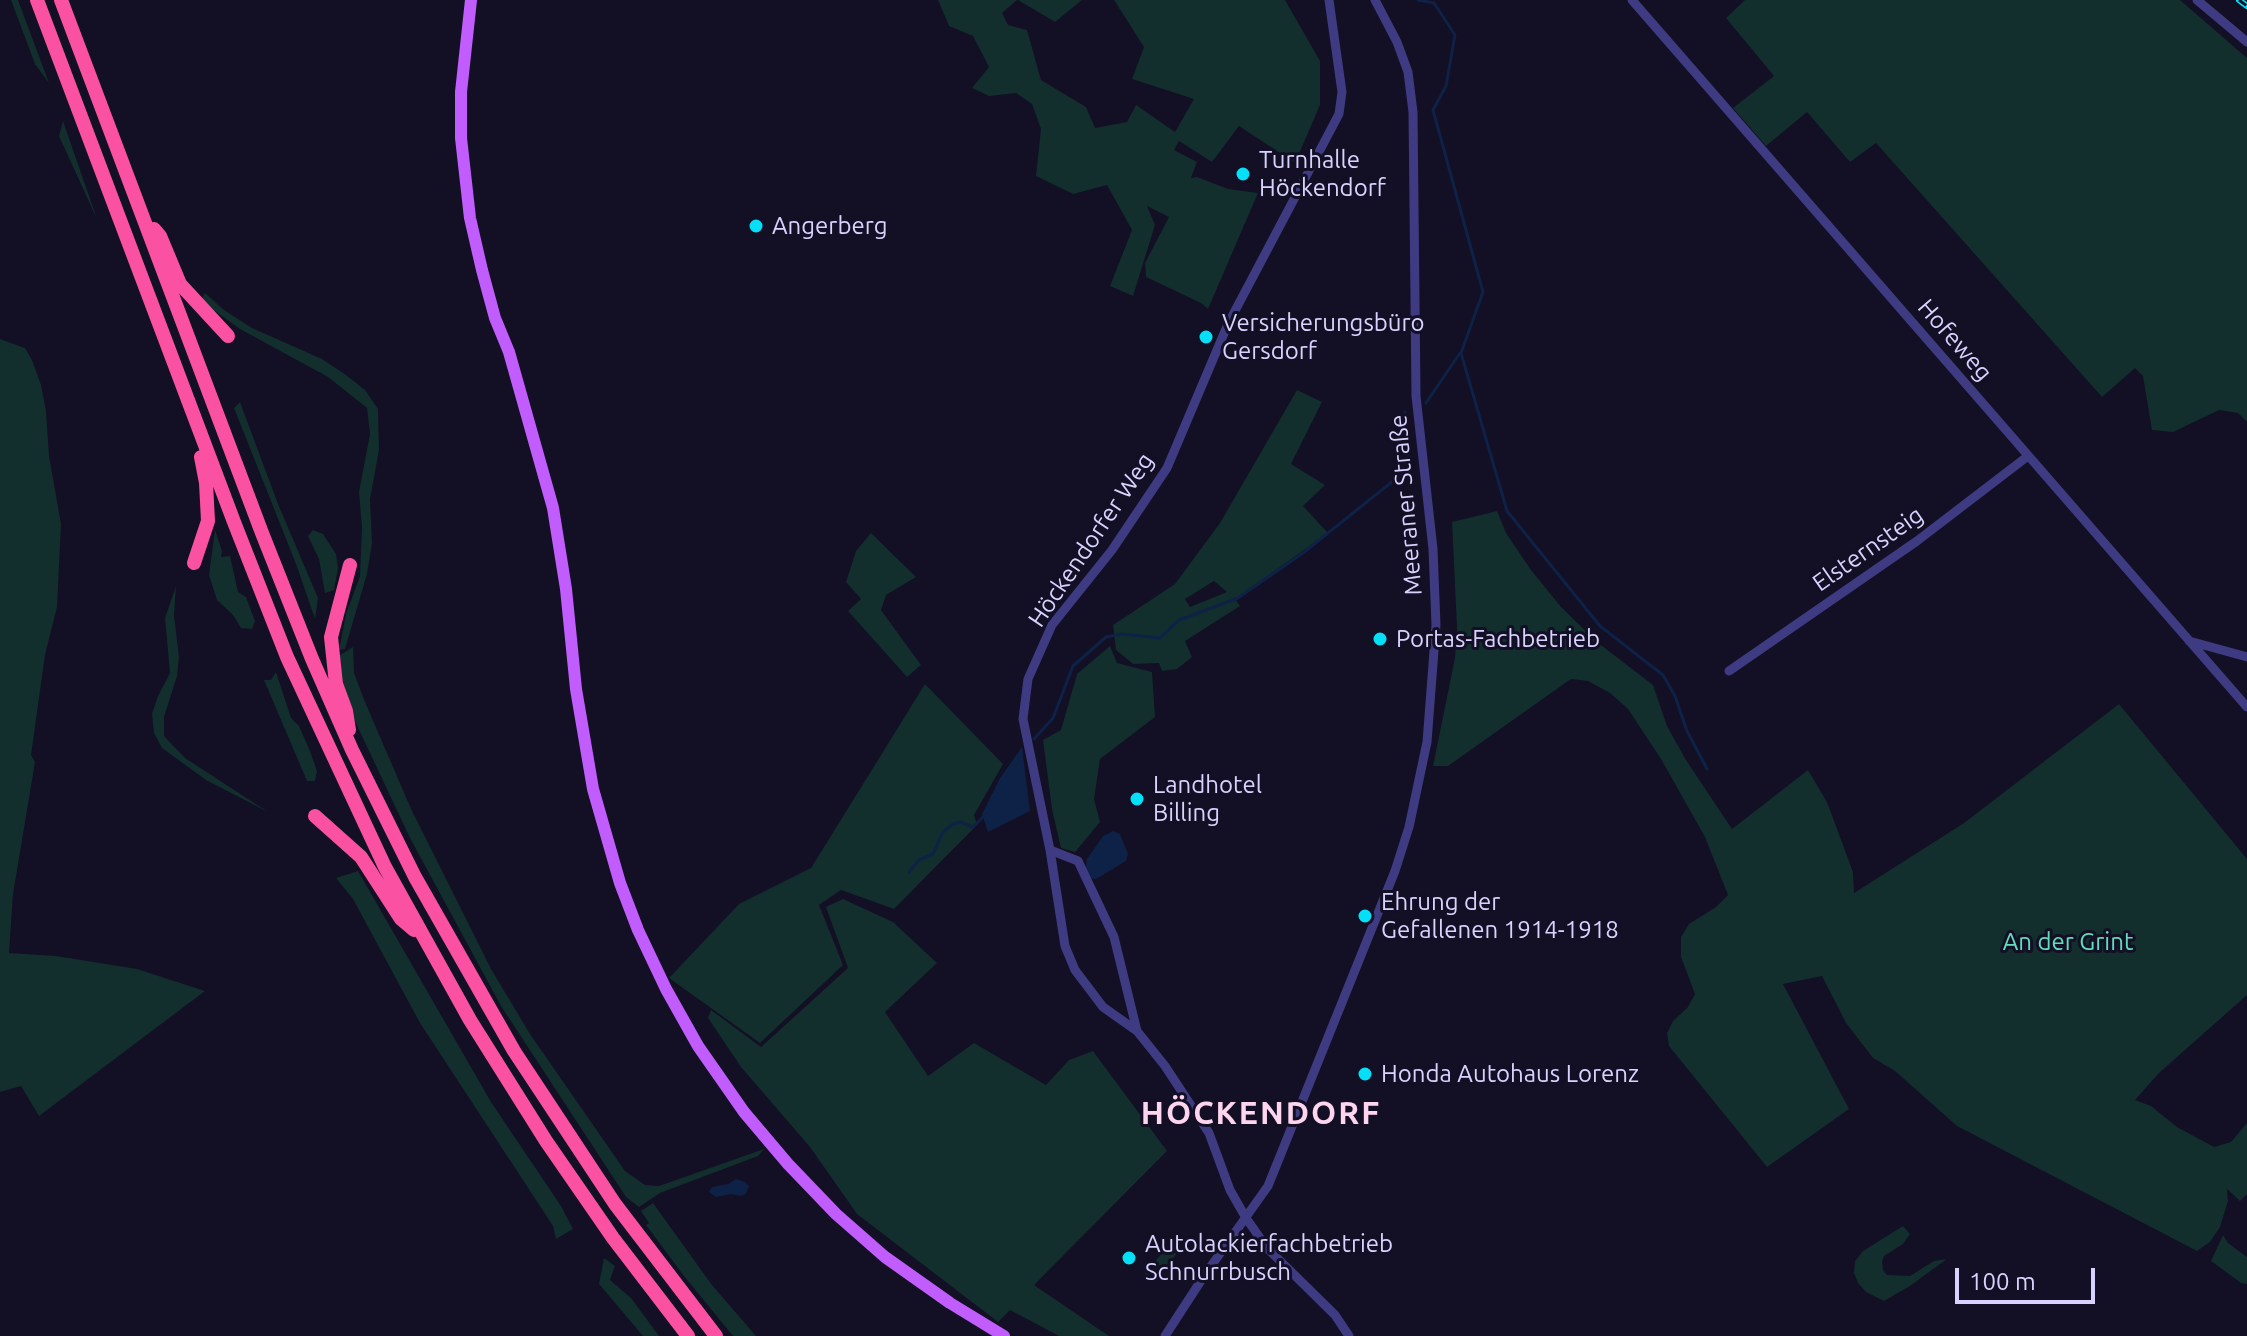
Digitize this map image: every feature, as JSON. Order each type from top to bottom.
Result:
[{"type":"highway","points":[[37,0],[192,413],[299,685],[378,853],[498,1065],[601,1221],[688,1336]]},
{"type":"highway","points":[[61,0],[267,547],[352,750],[415,877],[478,992],[615,1204],[716,1336]]},
{"type":"highway","points":[[142,213],[160,236],[180,284],[228,336]]},
{"type":"highway","points":[[192,413],[206,483],[208,521],[194,563]]},
{"type":"highway","points":[[350,565],[331,637],[336,684],[346,711],[352,750]]},
{"type":"highway","points":[[315,816],[361,857],[401,919],[424,939]]},
{"type":"main road","points":[[471,0],[461,92],[462,150],[470,218],[482,270],[553,508],[566,589],[576,689],[593,789],[620,883],[666,989],[712,1068],[761,1133],[836,1214],[885,1257],[1004,1336]]},
{"type":"street","name":"Höckendorfer Weg","points":[[1329,0],[1342,92],[1339,114],[1228,324],[1167,468],[1112,550],[1052,625],[1028,679],[1023,719],[1050,850],[1065,946],[1075,970],[1103,1007],[1137,1031],[1165,1066],[1209,1133],[1230,1190],[1246,1218],[1267,1248],[1335,1315],[1349,1336]]},
{"type":"street","name":"Meeraner Straße","points":[[1165,1336],[1268,1186],[1395,871],[1421,779],[1432,702],[1436,625],[1435,574],[1416,396],[1413,112],[1408,72],[1397,42],[1375,0]]},
{"type":"street","name":"Hofeweg","points":[[1632,0],[2247,707]]},
{"type":"street","points":[[2197,0],[2247,42]]},
{"type":"street","name":"Elsternsteig","points":[[1729,671],[1917,541],[2028,456]]},
{"type":"street","points":[[2188,641],[2247,657]]},
{"type":"street","points":[[1050,850],[1078,861],[1114,937],[1137,1031]]},
{"type":"green space","points":[[11,0],[18,0],[49,83],[35,64]]},
{"type":"green space","points":[[938,0],[1017,0],[1002,13],[1008,25],[1027,30],[1041,80],[1086,107],[1095,128],[1127,122],[1136,105],[1175,132],[1194,99],[1132,79],[1144,47],[1114,0],[1285,0],[1320,61],[1320,105],[1295,163],[1239,126],[1212,162],[1179,141],[1174,150],[1197,162],[1191,178],[1197,177],[1228,189],[1258,193],[1208,309],[1146,277],[1145,263],[1169,217],[1147,206],[1155,225],[1133,296],[1110,286],[1132,230],[1107,185],[1073,194],[1036,176],[1041,129],[1032,104],[1016,93],[989,96],[972,88],[989,67],[973,36],[949,26]]},
{"type":"green space","points":[[1018,0],[1082,0],[1055,22]]},
{"type":"green space","points":[[1745,0],[2180,0],[2247,58],[2247,422],[2238,413],[2219,410],[2173,432],[2152,430],[2143,376],[2135,368],[2102,397],[1876,143],[1850,162],[1807,112],[1766,146],[1733,108],[1774,76],[1726,18]]},
{"type":"green space","points":[[63,121],[97,219],[59,136]]},
{"type":"green space","points":[[205,293],[252,328],[322,359],[346,375],[365,390],[378,409],[379,450],[370,499],[372,543],[367,574],[345,649],[339,650],[346,614],[360,576],[362,527],[359,492],[370,434],[367,408],[328,377],[240,329],[201,301]]},
{"type":"green space","points":[[0,339],[25,348],[41,385],[61,524],[57,607],[45,655],[31,755],[35,762],[13,894],[9,953],[56,956],[137,969],[205,991],[39,1116],[21,1086],[0,1092]]},
{"type":"green space","points":[[1297,390],[1322,402],[1291,464],[1325,485],[1303,506],[1328,533],[1235,599],[1240,606],[1185,641],[1192,657],[1177,669],[1162,671],[1159,663],[1133,664],[1116,650],[1113,625],[1175,584],[1220,523]],"holes":[[[1214,581],[1227,592],[1190,607],[1185,599]]]},
{"type":"green space","points":[[240,402],[278,504],[318,598],[315,619],[234,408]]},
{"type":"green space","name":"An der Grint","points":[[1497,511],[1506,533],[1561,607],[1597,642],[1653,685],[1667,726],[1732,829],[1808,770],[1827,802],[1853,872],[1854,893],[1964,823],[2119,704],[2247,859],[2247,995],[2159,1073],[2135,1100],[2151,1106],[2177,1127],[2214,1147],[2231,1142],[2247,1123],[2247,1194],[2240,1201],[2227,1189],[2228,1201],[2220,1227],[2210,1242],[2197,1251],[1957,1126],[1895,1071],[1873,1058],[1846,1023],[1822,976],[1783,984],[1849,1109],[1767,1167],[1669,1046],[1667,1033],[1673,1021],[1688,1007],[1695,994],[1681,957],[1681,937],[1689,924],[1716,907],[1728,895],[1705,837],[1661,759],[1628,709],[1610,693],[1588,681],[1571,679],[1448,766],[1433,766],[1455,658],[1457,628],[1452,522]]},
{"type":"green space","points":[[215,530],[221,557],[230,556],[238,592],[246,597],[255,621],[252,629],[241,628],[217,600],[209,575]]},
{"type":"green space","points":[[313,530],[323,534],[336,554],[338,568],[334,590],[325,593],[319,559],[308,536]]},
{"type":"green space","points":[[871,533],[916,577],[886,595],[881,610],[921,665],[907,677],[848,611],[861,599],[846,582],[856,551]]},
{"type":"green space","points":[[176,586],[174,615],[179,657],[177,676],[164,717],[164,736],[185,758],[268,812],[206,780],[162,748],[154,733],[152,714],[170,673],[165,618]]},
{"type":"green space","points":[[1110,646],[1117,663],[1152,672],[1155,717],[1100,759],[1094,799],[1100,822],[1075,852],[1061,848],[1052,809],[1043,740],[1061,730],[1077,674]]},
{"type":"green space","points":[[353,647],[354,673],[365,702],[412,811],[491,969],[530,1034],[625,1171],[645,1185],[659,1186],[764,1149],[758,1156],[660,1193],[639,1207],[626,1197],[501,1006],[410,838],[345,700],[335,658]]},
{"type":"green space","points":[[276,672],[291,718],[299,726],[310,751],[317,771],[315,781],[307,781],[264,680],[271,680]]},
{"type":"green space","points":[[925,684],[1003,764],[974,815],[977,825],[894,909],[841,890],[819,905],[843,965],[760,1043],[669,978],[739,904],[811,868]]},
{"type":"green space","points":[[358,871],[491,1102],[561,1206],[573,1229],[556,1239],[553,1226],[420,1023],[353,899],[336,878]]},
{"type":"green space","points":[[843,899],[893,922],[937,963],[885,1012],[928,1076],[974,1043],[1046,1085],[1069,1060],[1093,1051],[1167,1151],[1034,1285],[1109,1336],[1059,1336],[1010,1310],[998,1322],[857,1214],[810,1147],[741,1067],[708,1018],[711,1010],[761,1047],[848,968],[826,907]]},
{"type":"green space","points":[[653,1203],[712,1285],[756,1336],[733,1336],[684,1276],[646,1225],[649,1223],[641,1211]]},
{"type":"green space","points":[[1903,1226],[1910,1234],[1903,1244],[1884,1256],[1883,1270],[1887,1275],[1910,1276],[1934,1261],[1947,1259],[1884,1301],[1866,1292],[1858,1283],[1854,1273],[1855,1261],[1863,1251]]},
{"type":"green space","points":[[2223,1235],[2228,1243],[2247,1257],[2247,1284],[2211,1261]]},
{"type":"green space","points":[[1166,1248],[1181,1248],[1155,1281],[1147,1280],[1145,1274]]},
{"type":"green space","points":[[604,1258],[615,1266],[610,1280],[631,1298],[659,1336],[643,1336],[599,1284]]},
{"type":"water","points":[[1022,747],[1030,811],[988,832],[982,814],[1000,778]]},
{"type":"water","points":[[1113,831],[1120,834],[1128,854],[1126,861],[1096,879],[1089,878],[1085,872],[1087,859],[1103,836]]},
{"type":"water","points":[[736,1179],[749,1186],[746,1194],[716,1197],[709,1192],[712,1187]]},
{"type":"waterway","points":[[1418,0],[1434,3],[1455,35],[1446,86],[1433,110],[1483,292],[1461,353],[1507,511],[1600,626],[1663,675],[1707,769]]},
{"type":"waterway","points":[[1426,403],[1460,353]]},
{"type":"waterway","points":[[1034,739],[1053,718],[1073,666],[1106,637],[1122,634],[1160,638],[1179,620],[1238,598],[1303,553],[1408,469],[1405,412]]},
{"type":"waterway","points":[[909,872],[919,860],[933,854],[943,832],[953,824],[960,822],[973,827],[983,817]]},
{"type":"railway","points":[[2239,0],[2247,6]]},
{"type":"place","name":"Turnhalle Höckendorf","points":[[1243,174]]},
{"type":"place","name":"Angerberg","points":[[756,226]]},
{"type":"place","name":"Versicherungsbüro Gersdorf","points":[[1206,337]]},
{"type":"place","name":"Portas-Fachbetrieb","points":[[1380,639]]},
{"type":"place","name":"Landhotel Billing","points":[[1137,799]]},
{"type":"place","name":"Ehrung der Gefallenen 1914-1918","points":[[1365,916]]},
{"type":"place","name":"Honda Autohaus Lorenz","points":[[1365,1074]]},
{"type":"place","name":"Autolackierfachbetrieb Schnurrbusch","points":[[1129,1258]]},
{"type":"district","name":"HÖCKENDORF","points":[[1261,1113]]}]
